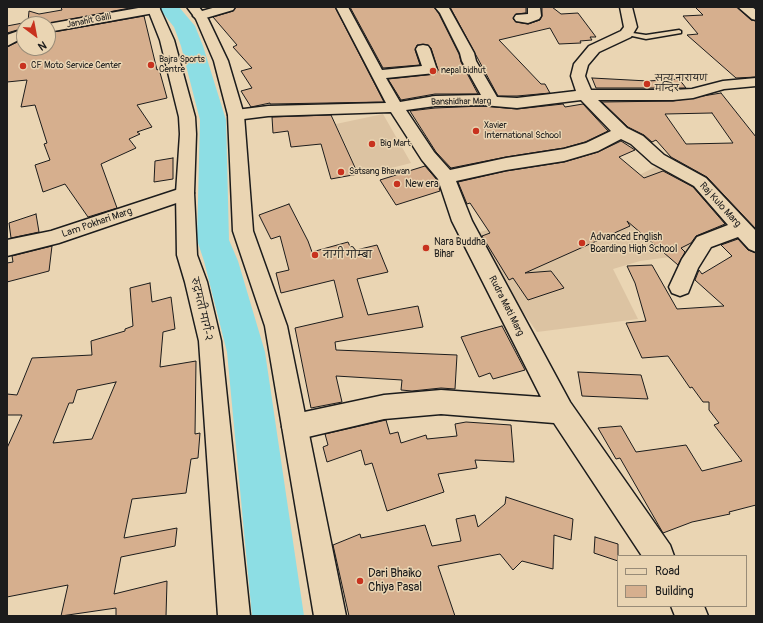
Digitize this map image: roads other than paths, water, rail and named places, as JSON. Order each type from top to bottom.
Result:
[{"type":"street","points":[[229,7],[196,11],[221,62],[236,115],[243,231],[276,326],[330,616]]},
{"type":"street","name":"Rudra Mati Marg","points":[[342,7],[377,75],[396,107],[428,156],[446,177],[459,208],[462,221],[560,411],[658,555]]},
{"type":"street","points":[[441,7],[445,11],[467,53],[469,61],[490,96],[483,100]]},
{"type":"street","points":[[520,18],[528,19],[535,16],[533,9],[534,7]]},
{"type":"street","points":[[585,95],[578,76],[581,64],[594,49],[626,34],[631,27],[626,7]]},
{"type":"street","points":[[744,7],[756,16]]},
{"type":"street","name":"Janahit Galli","points":[[56,26],[154,8]]},
{"type":"street","name":"रुद्रमती मार्ग-२","points":[[154,8],[167,40],[179,81],[187,117],[188,134],[185,193],[186,255],[196,282],[210,341],[234,616]]},
{"type":"street","points":[[7,42],[16,35]]},
{"type":"street","points":[[377,75],[430,70],[423,49]]},
{"type":"street","name":"Banshidhar Marg","points":[[236,115],[268,112],[396,107],[435,101],[483,100],[517,104],[585,95],[693,93],[722,85],[756,82]]},
{"type":"street","name":"Raj Kulo Marg","points":[[585,95],[621,132],[638,140],[658,159],[700,182],[756,244]]},
{"type":"street","points":[[446,177],[506,164],[564,155],[592,147],[621,132]]},
{"type":"street","name":"Lam Pokhari Marg","points":[[7,248],[52,238],[185,193]]},
{"type":"street","points":[[680,287],[690,265],[704,242],[740,228]]},
{"type":"street","points":[[295,427],[384,407],[441,402],[560,411]]},
{"type":"street","points":[[688,607],[692,616]]},
{"type":"lane","points":[[626,34],[646,37],[679,32]]},
{"type":"waterway","points":[[168,7],[184,26],[192,46],[213,120],[213,240],[221,261],[246,352],[278,616]]},
{"type":"place","name":"Bajra Sports Centre","points":[[151,65]]},
{"type":"place","name":"CF Moto Service Center","points":[[23,66]]},
{"type":"place","name":"nepal bidhut","points":[[433,71]]},
{"type":"place","name":"सत्य नारायण मन्दिर","points":[[647,84]]},
{"type":"place","name":"Xavier International School","points":[[476,131]]},
{"type":"place","name":"Big Mart","points":[[372,144]]},
{"type":"place","name":"Satsang Bhawan","points":[[341,172]]},
{"type":"place","name":"New era","points":[[397,184]]},
{"type":"place","name":"Advanced English Boarding High School","points":[[582,243]]},
{"type":"place","name":"Nara Buddha Bihar","points":[[426,248]]},
{"type":"place","name":"नागी गोम्बा","points":[[315,255]]},
{"type":"place","name":"Dari Bhaiko Chiya Pasal","points":[[360,581]]}]
